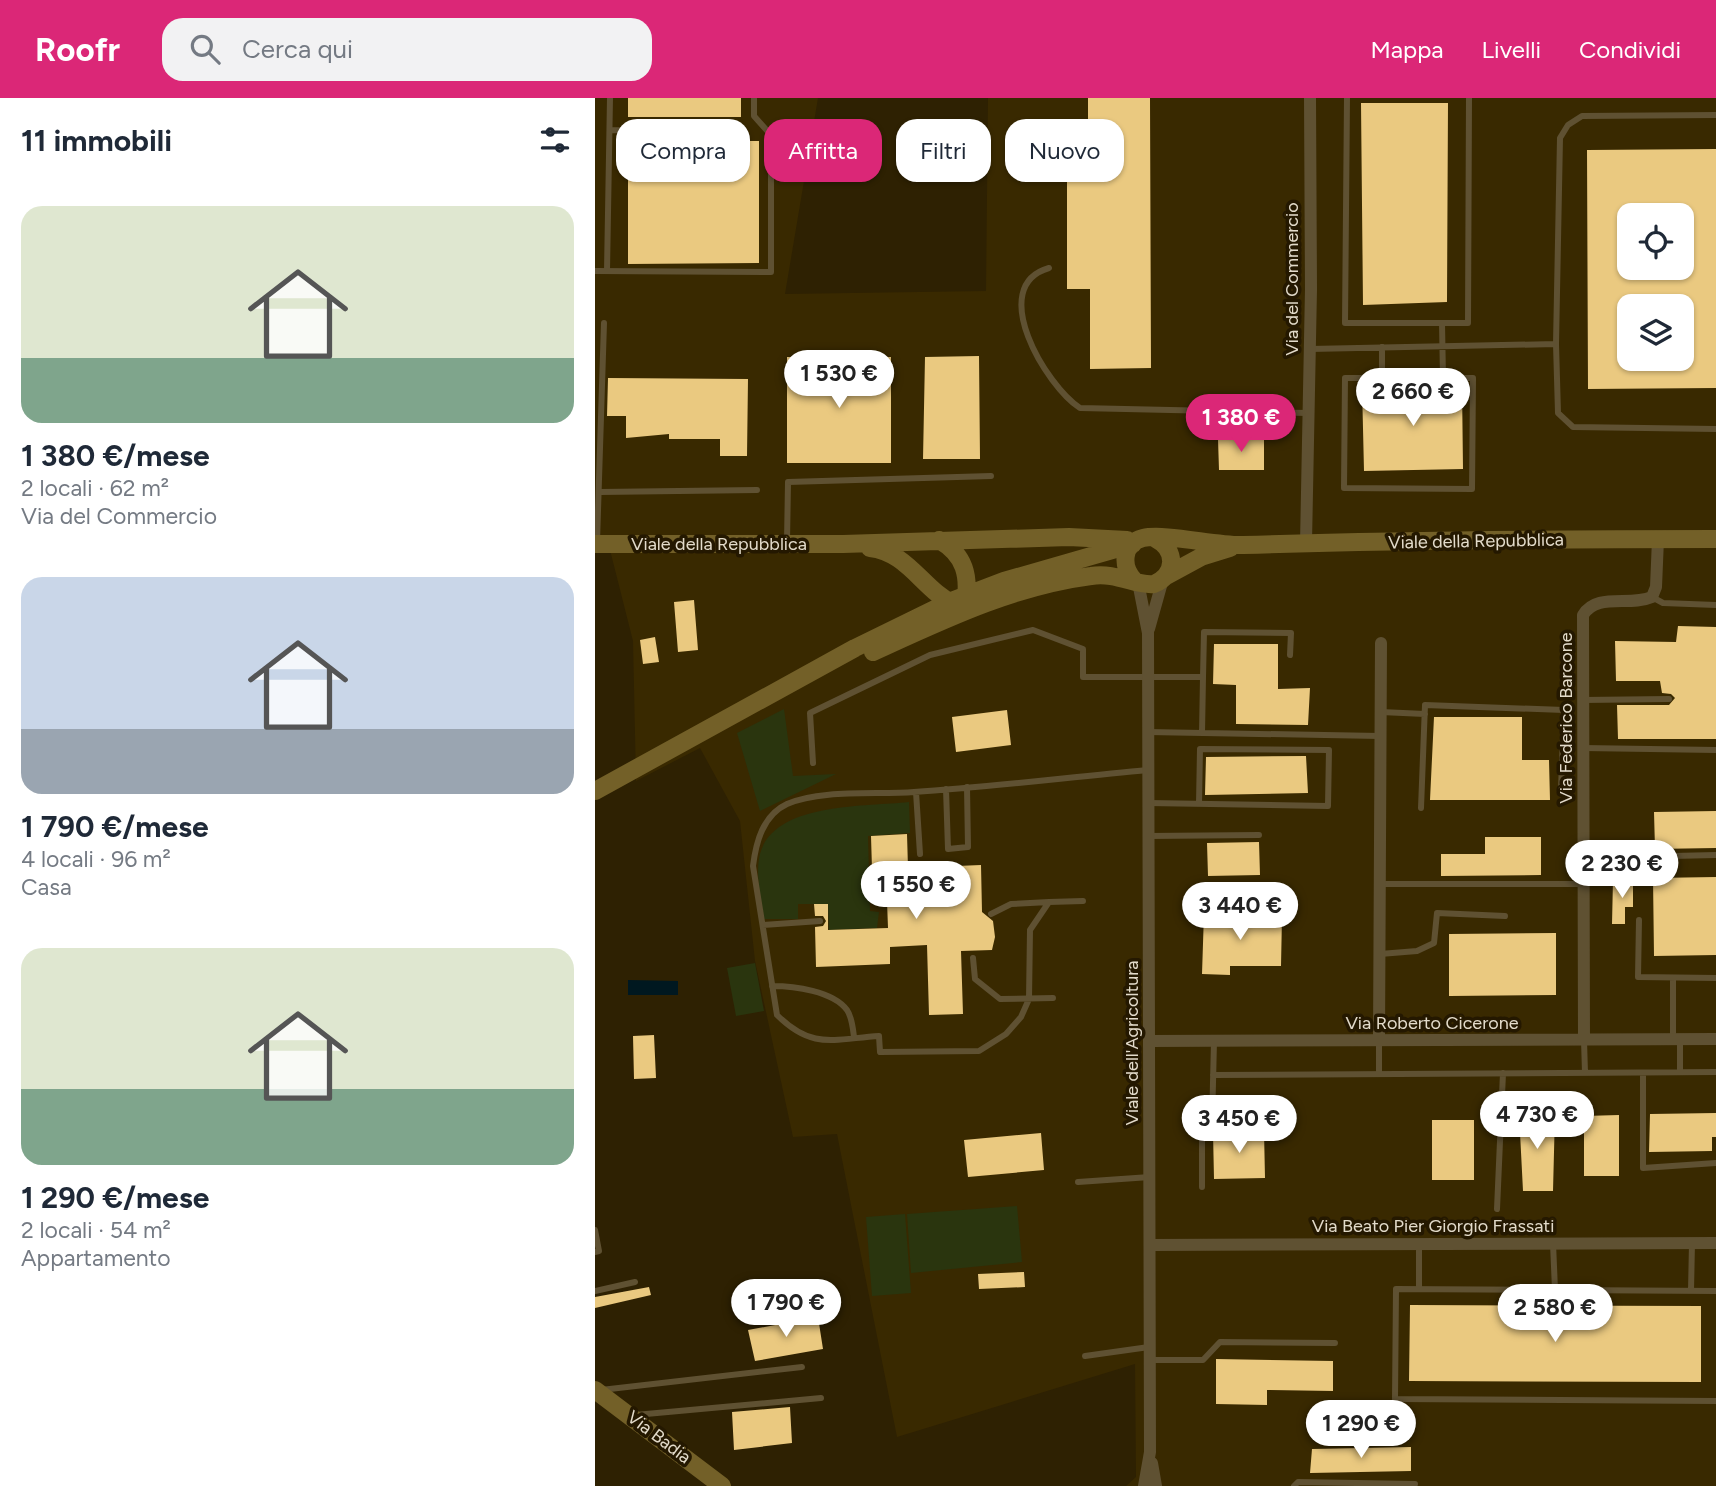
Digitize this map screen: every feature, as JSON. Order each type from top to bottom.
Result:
[{"type":"main road","name":"Viale della Repubblica","points":[[596,544],[843,544],[1069,537],[1237,546],[1716,539]]},
{"type":"main road","points":[[939,540],[952,548],[966,569],[960,602]]},
{"type":"main road","points":[[1136,581],[1125,562],[1142,541]]},
{"type":"main road","points":[[595,791],[901,625],[960,602],[1142,541],[1171,555],[1165,578],[1154,584],[1106,574],[960,602],[736,716]]},
{"type":"main road","name":"Viale della Repubblica","points":[[843,544],[889,552],[960,602]]},
{"type":"main road","name":"Viale della Repubblica","points":[[1165,578],[1201,557],[1237,546]]},
{"type":"main road","points":[[901,625],[911,616],[920,598],[918,580],[912,569]]},
{"type":"main road","name":"Via Badia","points":[[596,1390],[722,1486]]},
{"type":"street","name":"Via del Commercio","points":[[1306,543],[1310,349],[1310,98]]},
{"type":"street","points":[[1652,597],[1657,587],[1658,539]]},
{"type":"street","name":"Viale dell'Agricoltura","points":[[1148,633],[1165,578]]},
{"type":"street","name":"Viale dell'Agricoltura","points":[[1136,581],[1148,633],[1151,1346],[1150,1452],[1144,1486]]},
{"type":"street","name":"Via Federico Barcone","points":[[1584,1040],[1583,615],[1589,606],[1598,602],[1632,602],[1652,597]]},
{"type":"street","points":[[1379,1040],[1381,643]]},
{"type":"street","name":"Via Roberto Cicerone","points":[[1149,1041],[1716,1040]]},
{"type":"street","name":"Via Beato Pier Giorgio Frassati","points":[[1151,1245],[1716,1243]]},
{"type":"street","name":"Viale dell'Agricoltura","points":[[1150,1452],[1156,1486]]},
{"type":"lane","points":[[607,271],[610,98]]},
{"type":"lane","points":[[595,271],[771,272],[771,135],[754,116],[754,98]]},
{"type":"lane","points":[[1347,98],[1345,323],[1468,323],[1469,98]]},
{"type":"lane","points":[[1716,116],[1582,116],[1568,125],[1560,138],[1556,344],[1558,413],[1573,426],[1716,429]]},
{"type":"lane","points":[[610,130],[616,130]]},
{"type":"lane","points":[[1049,268],[1037,271],[1031,280],[1021,316],[1028,340],[1051,380],[1067,400],[1080,408],[1308,413]]},
{"type":"lane","points":[[596,544],[600,492],[604,323]]},
{"type":"lane","points":[[1443,323],[1443,378]]},
{"type":"lane","points":[[1310,349],[1556,344]]},
{"type":"lane","points":[[1382,347],[1382,378]]},
{"type":"lane","points":[[1345,378],[1382,378],[1473,378],[1472,489],[1344,488],[1345,378]]},
{"type":"lane","points":[[787,544],[788,482],[992,476]]},
{"type":"lane","points":[[600,492],[757,491]]},
{"type":"lane","points":[[1652,597],[1663,603],[1716,605]]},
{"type":"lane","points":[[813,763],[810,713],[930,654],[1033,630],[1083,649],[1083,677],[1203,677]]},
{"type":"lane","points":[[1202,733],[1204,632],[1290,633],[1290,655]]},
{"type":"lane","points":[[1583,700],[1669,699]]},
{"type":"lane","points":[[1421,808],[1425,705],[1564,710],[1561,790]]},
{"type":"lane","points":[[1381,712],[1425,714]]},
{"type":"lane","points":[[1148,732],[1381,736]]},
{"type":"lane","points":[[1583,748],[1716,750]]},
{"type":"lane","points":[[1148,803],[1199,804],[1328,806],[1329,750],[1200,749],[1199,804]]},
{"type":"lane","points":[[1049,902],[1030,930],[1029,999],[1021,1017],[1006,1034],[979,1051],[880,1052],[879,1036],[812,1040],[791,1029],[776,1015],[753,866],[756,842],[768,820],[785,805],[804,798],[916,792],[1148,770]]},
{"type":"lane","points":[[946,789],[948,849],[968,847],[967,787]]},
{"type":"lane","points":[[916,792],[920,854]]},
{"type":"lane","points":[[1148,836],[1259,835]]},
{"type":"lane","points":[[1584,859],[1716,856]]},
{"type":"lane","points":[[1380,884],[1584,884]]},
{"type":"lane","points":[[991,914],[1011,904],[1083,901]]},
{"type":"lane","points":[[1380,954],[1417,951],[1434,943],[1437,913],[1504,916]]},
{"type":"lane","points":[[1639,919],[1638,977],[1716,978]]},
{"type":"lane","points":[[762,925],[820,921]]},
{"type":"lane","points":[[973,958],[975,979],[1000,999],[1053,998]]},
{"type":"lane","points":[[1674,978],[1680,1072]]},
{"type":"lane","points":[[772,986],[792,988],[839,1002],[848,1012],[854,1037]]},
{"type":"lane","points":[[1379,1040],[1379,1074]]},
{"type":"lane","points":[[1584,1040],[1585,1073]]},
{"type":"lane","points":[[1202,1187],[1202,1133],[1212,1124],[1214,1041]]},
{"type":"lane","points":[[1213,1075],[1716,1072]]},
{"type":"lane","points":[[1497,1209],[1503,1073]]},
{"type":"lane","points":[[1643,1073],[1643,1168],[1716,1163]]},
{"type":"lane","points":[[1077,1182],[1150,1177]]},
{"type":"lane","points":[[595,1230],[599,1251],[595,1252]]},
{"type":"lane","points":[[1553,1243],[1555,1290]]},
{"type":"lane","points":[[1691,1291],[1692,1243]]},
{"type":"lane","points":[[1419,1244],[1419,1289]]},
{"type":"lane","points":[[595,1291],[635,1282]]},
{"type":"lane","points":[[1716,1290],[1396,1289],[1395,1399],[1716,1401]]},
{"type":"lane","points":[[1150,1360],[1203,1360],[1220,1342],[1335,1343]]},
{"type":"lane","points":[[1085,1356],[1151,1346]]},
{"type":"lane","points":[[596,1390],[802,1367]]},
{"type":"lane","points":[[630,1416],[821,1398]]},
{"type":"lane","points":[[1294,1486],[1298,1482],[1391,1485],[1415,1483]]},
{"type":"shaded area","points":[[595,98],[818,98],[814,119],[764,119],[764,182],[804,182],[785,294],[986,291],[987,182],[991,182],[991,119],[988,119],[988,98],[1716,98],[1716,1486],[1126,1486],[1136,1477],[1135,1364],[897,1437],[837,1134],[793,1137],[755,961],[740,821],[700,748],[636,781],[633,641],[610,550],[595,550]]},
{"type":"green space","points":[[784,709],[793,776],[836,774],[760,811],[737,733]]},
{"type":"green space","points":[[909,802],[910,833],[868,836],[870,911],[879,912],[877,928],[829,930],[828,904],[798,904],[798,919],[764,919],[758,878],[760,854],[769,837],[783,825],[823,810]]},
{"type":"green space","points":[[755,963],[764,1011],[736,1016],[727,968]]},
{"type":"green space","points":[[1017,1206],[1022,1262],[911,1273],[907,1214]]},
{"type":"green space","points":[[905,1214],[911,1293],[872,1296],[866,1217]]},
{"type":"water","points":[[628,980],[678,981],[678,995],[628,995]]},
{"type":"building","points":[[628,98],[741,98],[741,117],[628,117]]},
{"type":"building","points":[[1088,98],[1150,98],[1151,368],[1090,369],[1090,289],[1067,289],[1067,182],[1124,182],[1124,119],[1088,119]]},
{"type":"building","points":[[1361,103],[1448,103],[1447,302],[1363,305]]},
{"type":"building","points":[[750,141],[759,141],[759,263],[628,264],[628,182],[750,182]]},
{"type":"building","points":[[1716,149],[1716,388],[1588,389],[1587,150]]},
{"type":"building","points":[[979,356],[980,459],[923,459],[925,357]]},
{"type":"building","points":[[787,357],[891,357],[891,463],[787,463]]},
{"type":"building","points":[[608,378],[748,379],[747,456],[720,456],[720,439],[669,439],[669,434],[626,438],[626,416],[607,416]]},
{"type":"building","points":[[1362,386],[1462,386],[1463,469],[1364,471]]},
{"type":"building","points":[[1264,438],[1264,470],[1219,470],[1218,439]]},
{"type":"building","points":[[694,600],[698,650],[678,652],[674,602]]},
{"type":"building","points":[[1678,626],[1716,627],[1716,739],[1618,739],[1617,705],[1669,705],[1675,698],[1671,694],[1662,693],[1660,681],[1616,681],[1615,641],[1676,642]]},
{"type":"building","points":[[655,637],[659,662],[643,664],[640,640]]},
{"type":"building","points":[[1214,644],[1278,644],[1278,689],[1310,688],[1308,725],[1236,724],[1236,685],[1213,684]]},
{"type":"building","points":[[1007,710],[1011,745],[956,752],[952,717]]},
{"type":"building","points":[[1434,717],[1522,717],[1522,760],[1549,760],[1550,800],[1430,800]]},
{"type":"building","points":[[1306,756],[1308,793],[1205,795],[1206,757]]},
{"type":"building","points":[[1716,811],[1716,848],[1655,849],[1654,812]]},
{"type":"building","points":[[907,834],[908,868],[981,865],[982,912],[993,921],[995,937],[992,950],[961,951],[963,1014],[929,1015],[927,945],[890,947],[890,964],[816,967],[815,927],[823,926],[826,921],[823,916],[815,916],[814,904],[828,904],[828,930],[888,928],[887,901],[873,902],[871,836]]},
{"type":"building","points":[[1485,837],[1541,837],[1541,875],[1441,876],[1441,854],[1485,854]]},
{"type":"building","points":[[1259,842],[1260,875],[1208,876],[1207,843]]},
{"type":"building","points":[[1716,877],[1716,955],[1654,956],[1653,878]]},
{"type":"building","points":[[1613,880],[1633,881],[1633,907],[1625,907],[1625,924],[1612,924]]},
{"type":"building","points":[[1236,912],[1236,917],[1282,917],[1281,966],[1230,966],[1230,975],[1202,974],[1204,913]]},
{"type":"building","points":[[1556,933],[1556,995],[1449,996],[1449,934]]},
{"type":"building","points":[[654,1035],[656,1078],[634,1079],[633,1036]]},
{"type":"building","points":[[1519,1113],[1555,1113],[1553,1191],[1523,1191]]},
{"type":"building","points":[[1716,1113],[1716,1137],[1712,1137],[1712,1151],[1649,1152],[1650,1114]]},
{"type":"building","points":[[1619,1115],[1619,1176],[1584,1176],[1584,1116]]},
{"type":"building","points":[[1432,1120],[1474,1120],[1474,1180],[1432,1180]]},
{"type":"building","points":[[1264,1131],[1265,1178],[1214,1179],[1213,1132]]},
{"type":"building","points":[[1041,1133],[1044,1170],[968,1177],[964,1140]]},
{"type":"building","points":[[1024,1272],[1025,1287],[979,1289],[978,1274]]},
{"type":"building","points":[[649,1287],[651,1295],[595,1308],[595,1297]]},
{"type":"building","points":[[1410,1305],[1701,1306],[1701,1382],[1409,1381]]},
{"type":"building","points":[[818,1317],[823,1349],[755,1361],[748,1330]]},
{"type":"building","points":[[1216,1359],[1333,1361],[1333,1391],[1267,1390],[1267,1405],[1216,1404]]},
{"type":"building","points":[[790,1407],[792,1443],[734,1450],[732,1412]]},
{"type":"building","points":[[1411,1447],[1411,1471],[1310,1473],[1312,1449]]}]
